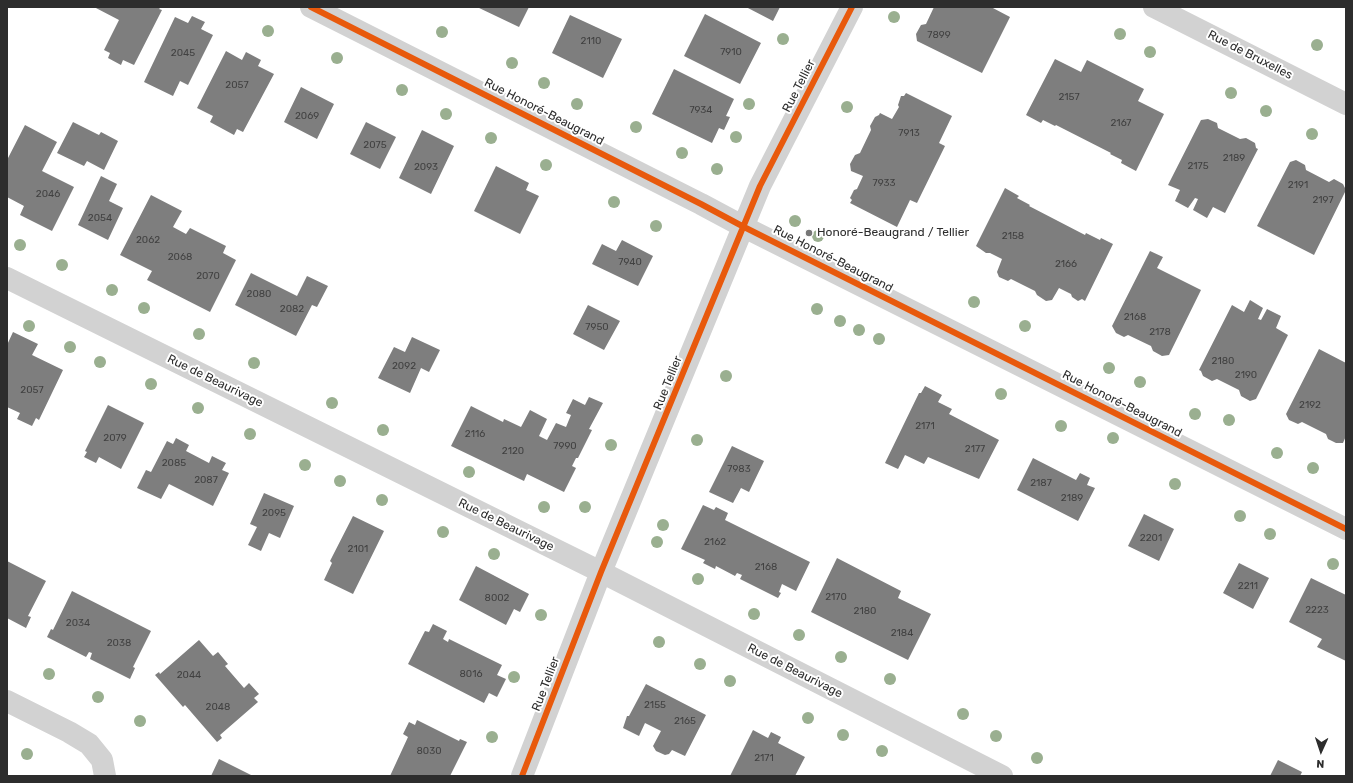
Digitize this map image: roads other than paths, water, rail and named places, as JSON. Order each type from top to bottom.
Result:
[{"type":"street","name":"Rue Honoré-Beaugrand","points":[[310,7],[1346,529]]},
{"type":"street","name":"Rue Tellier","points":[[522,776],[602,572],[760,186],[852,7]]},
{"type":"street","name":"Rue de Bruxelles","points":[[1154,7],[1346,104]]},
{"type":"street","name":"Rue de Beaurivage","points":[[7,278],[602,572],[1002,776]]},
{"type":"street","points":[[7,701],[69,732],[89,744],[102,760],[105,776]]},
{"type":"place","name":"Honoré-Beaugrand / Tellier","points":[[809,233]]}]
